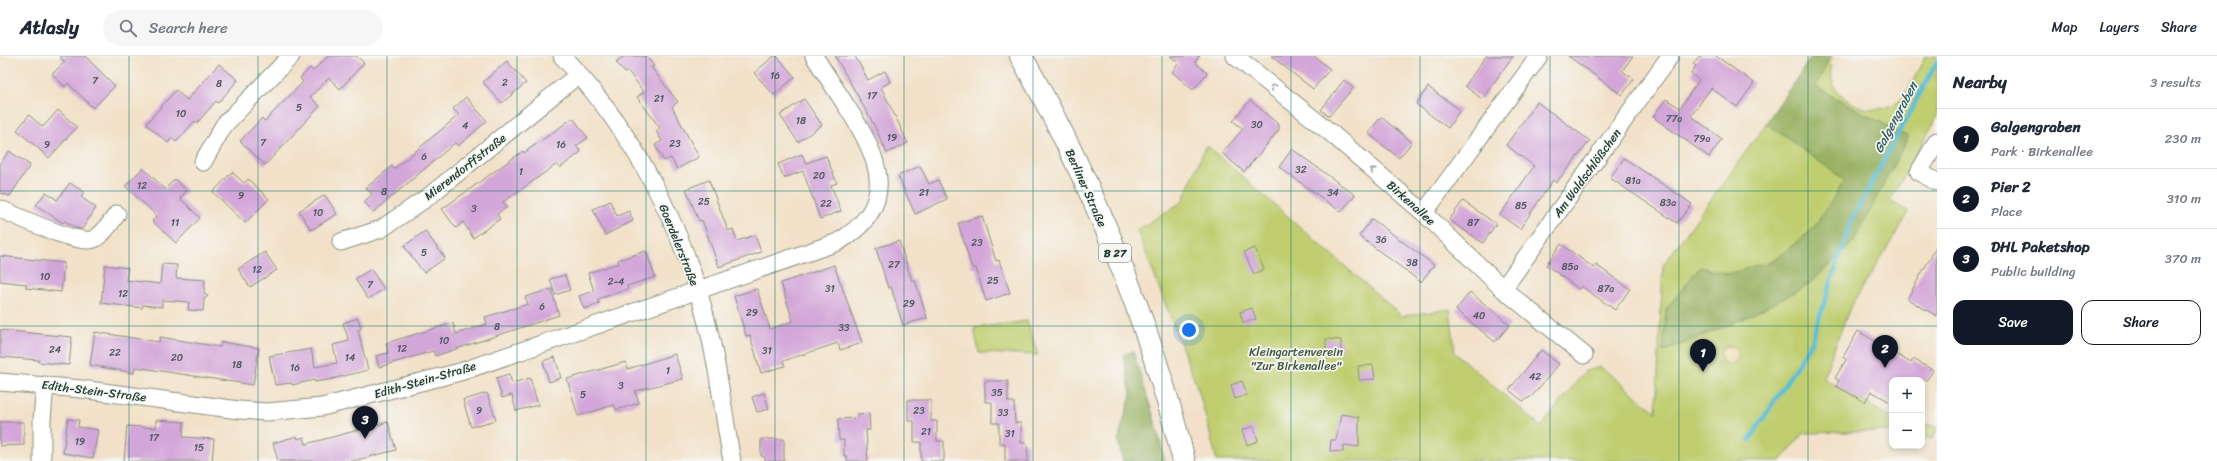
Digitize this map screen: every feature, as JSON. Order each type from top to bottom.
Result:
[{"type":"highway","name":"Berliner Straße","points":[[1021,56],[1074,158],[1122,269],[1160,373],[1184,461]]},
{"type":"street","points":[[203,162],[224,125],[291,56]]},
{"type":"street","name":"Goerdelerstraße","points":[[562,56],[579,74],[609,113],[644,168],[674,225],[697,289],[708,328],[732,461]]},
{"type":"street","name":"Edith-Stein-Straße","points":[[0,382],[45,385],[239,410],[267,412],[322,407],[460,372],[697,289],[838,242],[851,234],[870,214],[878,193],[877,165],[856,122],[814,56]]},
{"type":"street","points":[[1424,213],[1539,56]]},
{"type":"street","name":"Am Waldschlößchen","points":[[1503,289],[1670,56]]},
{"type":"street","name":"Birkenallee","points":[[1241,58],[1424,213],[1503,289],[1584,356]]},
{"type":"street","name":"Mierendorffstraße","points":[[341,242],[381,229],[428,197],[579,74]]},
{"type":"street","points":[[1937,141],[1919,172],[1937,182]]},
{"type":"street","points":[[0,209],[69,237],[88,241],[100,236],[117,214]]},
{"type":"street","points":[[42,461],[42,420],[45,385]]},
{"type":"green space","name":"Kleingartenverein \"Zur Birkenallee\"","points":[[1812,56],[1832,56],[1830,69],[1833,82],[1839,92],[1848,100],[1859,106],[1871,109],[1884,108],[1901,99],[1913,81],[1925,56],[1937,56],[1937,117],[1890,201],[1909,212],[1849,310],[1823,378],[1889,416],[1889,431],[1803,433],[1781,461],[1217,461],[1199,392],[1137,230],[1182,202],[1206,145],[1402,316],[1450,309],[1455,353],[1541,427],[1585,371],[1601,367],[1656,412],[1663,265],[1761,131]]},
{"type":"green space","points":[[1812,56],[1830,56],[1816,87],[1908,137],[1854,241],[1809,285],[1745,318],[1663,352],[1666,309],[1700,267],[1728,274],[1774,260],[1813,229],[1845,180],[1766,123]]},
{"type":"green space","points":[[1027,321],[1038,355],[979,353],[974,328]]},
{"type":"green space","points":[[1133,351],[1156,425],[1165,461],[1123,461],[1118,441],[1131,394],[1123,355]]},
{"type":"green space","points":[[1925,424],[1937,427],[1933,439],[1925,437]]},
{"type":"sand","points":[[1729,346],[1735,349],[1738,355],[1735,361],[1729,364],[1723,361],[1720,355],[1723,349]]},
{"type":"building","points":[[59,56],[85,56],[115,86],[93,108],[68,83],[65,87],[52,74],[65,62]]},
{"type":"building","points":[[328,56],[356,56],[364,63],[340,89],[329,78],[310,97],[320,106],[265,165],[240,141],[262,118],[265,121],[303,82],[300,78],[310,68],[313,71]]},
{"type":"building","points":[[624,56],[646,56],[654,66],[651,67],[678,102],[672,107],[699,157],[677,169],[671,158],[664,161],[655,145],[662,141],[656,131],[660,128],[637,97],[644,92],[628,71],[625,73],[616,62]]},
{"type":"building","points":[[774,56],[777,56],[795,77],[774,95],[754,73]]},
{"type":"building","points":[[835,56],[855,56],[868,80],[885,71],[890,82],[881,87],[908,143],[887,153],[872,121]]},
{"type":"building","points":[[1170,56],[1200,56],[1195,62],[1207,73],[1193,90],[1172,72],[1179,63]]},
{"type":"building","points":[[1271,56],[1314,56],[1330,69],[1313,89]]},
{"type":"building","points":[[1486,56],[1513,56],[1482,99],[1465,86]]},
{"type":"building","points":[[1568,56],[1633,56],[1622,71],[1634,79],[1622,95]]},
{"type":"building","points":[[1699,56],[1716,56],[1754,83],[1737,107],[1711,88],[1691,116],[1722,139],[1709,157],[1653,117],[1666,99],[1680,108],[1699,80],[1691,74],[1696,66],[1693,64]]},
{"type":"building","points":[[507,61],[526,83],[502,103],[483,82]]},
{"type":"building","points":[[219,64],[238,80],[218,103],[216,101],[197,123],[195,121],[176,142],[172,138],[168,143],[146,124],[176,90],[187,100]]},
{"type":"building","points":[[1344,80],[1353,88],[1329,116],[1321,110]]},
{"type":"building","points":[[1428,87],[1460,110],[1448,128],[1416,104]]},
{"type":"building","points":[[466,97],[487,121],[458,146],[455,143],[374,212],[364,202],[372,194],[366,188],[392,166],[394,169],[459,115],[453,109]]},
{"type":"building","points":[[804,99],[822,125],[798,142],[780,115]]},
{"type":"building","points":[[1250,100],[1279,125],[1279,130],[1244,172],[1222,153],[1243,129],[1233,121]]},
{"type":"building","points":[[1537,102],[1590,141],[1556,183],[1553,180],[1520,229],[1500,215],[1534,166],[1506,145]]},
{"type":"building","points":[[58,110],[77,127],[49,158],[17,130],[29,115],[43,127]]},
{"type":"building","points":[[1381,117],[1412,142],[1399,158],[1368,133]]},
{"type":"building","points":[[573,118],[588,138],[576,146],[581,152],[560,168],[557,164],[503,202],[507,207],[497,214],[500,219],[473,238],[463,222],[456,228],[442,209],[523,151],[524,153]]},
{"type":"building","points":[[1292,149],[1355,195],[1341,212],[1279,167]]},
{"type":"building","points":[[9,151],[30,165],[10,196],[0,193],[0,164]]},
{"type":"building","points":[[802,154],[806,163],[826,156],[837,183],[831,185],[841,211],[820,219],[803,171],[784,178],[778,164]]},
{"type":"building","points":[[1624,158],[1692,204],[1677,223],[1610,178]]},
{"type":"building","points":[[920,166],[929,184],[938,180],[947,199],[915,214],[898,176]]},
{"type":"building","points":[[143,168],[165,189],[175,179],[187,191],[180,198],[200,218],[176,243],[152,221],[157,216],[125,186]]},
{"type":"building","points":[[232,172],[244,183],[248,179],[269,199],[245,223],[213,192]]},
{"type":"building","points":[[709,180],[728,231],[733,229],[737,241],[755,235],[761,252],[719,267],[702,220],[699,221],[686,189]]},
{"type":"building","points":[[70,183],[84,192],[81,197],[96,208],[82,229],[76,228],[65,221],[63,223],[36,205],[46,192],[57,200]]},
{"type":"building","points":[[325,195],[337,214],[311,230],[299,211]]},
{"type":"building","points":[[610,201],[617,216],[629,211],[633,221],[605,235],[593,209]]},
{"type":"building","points":[[1463,201],[1496,224],[1483,243],[1449,220]]},
{"type":"building","points":[[982,216],[996,261],[999,260],[1010,293],[986,301],[976,268],[972,268],[958,223]]},
{"type":"building","points":[[1372,219],[1434,265],[1421,282],[1359,236]]},
{"type":"building","points":[[425,231],[445,258],[424,273],[404,246]]},
{"type":"building","points":[[899,241],[912,281],[915,280],[927,318],[903,325],[891,287],[888,288],[876,248]]},
{"type":"building","points":[[1561,244],[1594,268],[1596,265],[1630,289],[1615,310],[1581,286],[1579,289],[1546,265]]},
{"type":"building","points":[[1937,246],[1937,316],[1907,299]]},
{"type":"building","points":[[1255,248],[1264,269],[1254,274],[1244,252]]},
{"type":"building","points":[[646,251],[655,277],[627,286],[628,289],[598,299],[599,304],[584,309],[579,296],[594,291],[588,273],[619,263],[618,260]]},
{"type":"building","points":[[265,252],[277,270],[250,287],[238,269]]},
{"type":"building","points":[[0,256],[64,263],[61,292],[26,288],[26,284],[0,281]]},
{"type":"building","points":[[162,264],[177,265],[176,278],[205,280],[204,293],[208,296],[204,299],[203,311],[188,310],[189,302],[162,300],[162,307],[143,305],[142,308],[101,303],[105,265],[128,268],[126,280],[160,284]]},
{"type":"building","points":[[834,265],[862,343],[840,350],[838,343],[783,361],[785,366],[761,373],[750,335],[746,336],[734,296],[757,289],[770,329],[793,321],[781,283]]},
{"type":"building","points":[[371,269],[384,289],[368,299],[355,279]]},
{"type":"building","points":[[565,275],[570,290],[555,295],[550,279]]},
{"type":"building","points":[[551,289],[559,315],[435,356],[433,351],[379,367],[376,356],[388,353],[386,343],[453,323],[456,334],[487,324],[485,317],[528,304],[525,297]]},
{"type":"building","points":[[1470,292],[1510,325],[1495,342],[1456,310]]},
{"type":"building","points":[[1252,308],[1256,319],[1243,323],[1240,312]]},
{"type":"building","points":[[358,318],[361,329],[358,330],[368,370],[328,380],[315,382],[314,380],[292,385],[292,383],[275,385],[269,356],[311,349],[315,367],[337,363],[333,345],[349,341],[343,323]]},
{"type":"building","points":[[0,330],[72,337],[69,365],[38,362],[39,360],[0,357]]},
{"type":"building","points":[[1858,331],[1911,363],[1913,359],[1933,370],[1927,380],[1925,380],[1925,377],[1889,377],[1889,401],[1871,391],[1865,402],[1836,386],[1839,381],[1835,378],[1846,360],[1843,357]]},
{"type":"building","points":[[95,332],[159,342],[160,337],[220,347],[221,342],[259,348],[253,385],[135,367],[134,373],[90,365]]},
{"type":"building","points":[[1326,339],[1341,340],[1341,352],[1326,351]]},
{"type":"building","points":[[1541,350],[1559,364],[1532,396],[1523,401],[1509,390]]},
{"type":"building","points":[[675,354],[683,379],[635,391],[639,403],[616,410],[614,405],[578,416],[567,379],[626,362],[628,369]]},
{"type":"building","points":[[555,357],[561,378],[549,382],[543,361]]},
{"type":"building","points":[[1373,365],[1375,379],[1359,380],[1358,366]]},
{"type":"building","points":[[509,374],[512,383],[530,378],[538,405],[516,411],[512,395],[502,398],[496,378]]},
{"type":"building","points":[[985,381],[1008,381],[1008,402],[1014,402],[1015,423],[1021,423],[1021,443],[1027,443],[1028,461],[1005,461],[1005,443],[999,443],[999,423],[992,423],[992,402],[985,402]]},
{"type":"building","points":[[1242,381],[1247,395],[1235,399],[1231,385]]},
{"type":"building","points":[[487,393],[496,420],[471,427],[463,400]]},
{"type":"building","points":[[764,393],[769,409],[757,412],[752,397]]},
{"type":"building","points":[[908,400],[931,400],[931,421],[937,421],[937,441],[944,441],[944,461],[921,461],[921,442],[914,442],[914,421],[908,421]]},
{"type":"building","points":[[869,413],[870,430],[866,430],[868,461],[847,461],[847,456],[844,456],[844,440],[839,440],[838,419],[857,418],[857,414]]},
{"type":"building","points":[[1341,414],[1359,417],[1359,447],[1344,445],[1343,452],[1330,451],[1331,440],[1336,440]]},
{"type":"building","points":[[68,419],[79,420],[78,427],[98,430],[93,458],[63,453]]},
{"type":"building","points":[[376,419],[378,425],[388,422],[396,450],[353,461],[278,461],[273,443],[297,436],[298,439],[304,437],[306,444],[366,428],[365,422]]},
{"type":"building","points":[[156,420],[184,422],[183,437],[214,439],[212,461],[124,461],[127,426],[156,428]]},
{"type":"building","points":[[0,422],[24,422],[24,445],[0,446]]},
{"type":"building","points":[[1254,426],[1258,441],[1247,445],[1242,430]]},
{"type":"building","points":[[761,439],[784,439],[784,461],[765,461],[765,457],[761,456]]},
{"type":"waterway","name":"Galgengraben","points":[[1749,441],[1811,343],[1852,219],[1937,62]]},
{"type":"place","name":"Pier 2","points":[[1885,368]]},
{"type":"place","name":"Galgengraben","points":[[1703,372]]},
{"type":"place","name":"DHL Paketshop","points":[[365,439]]}]
